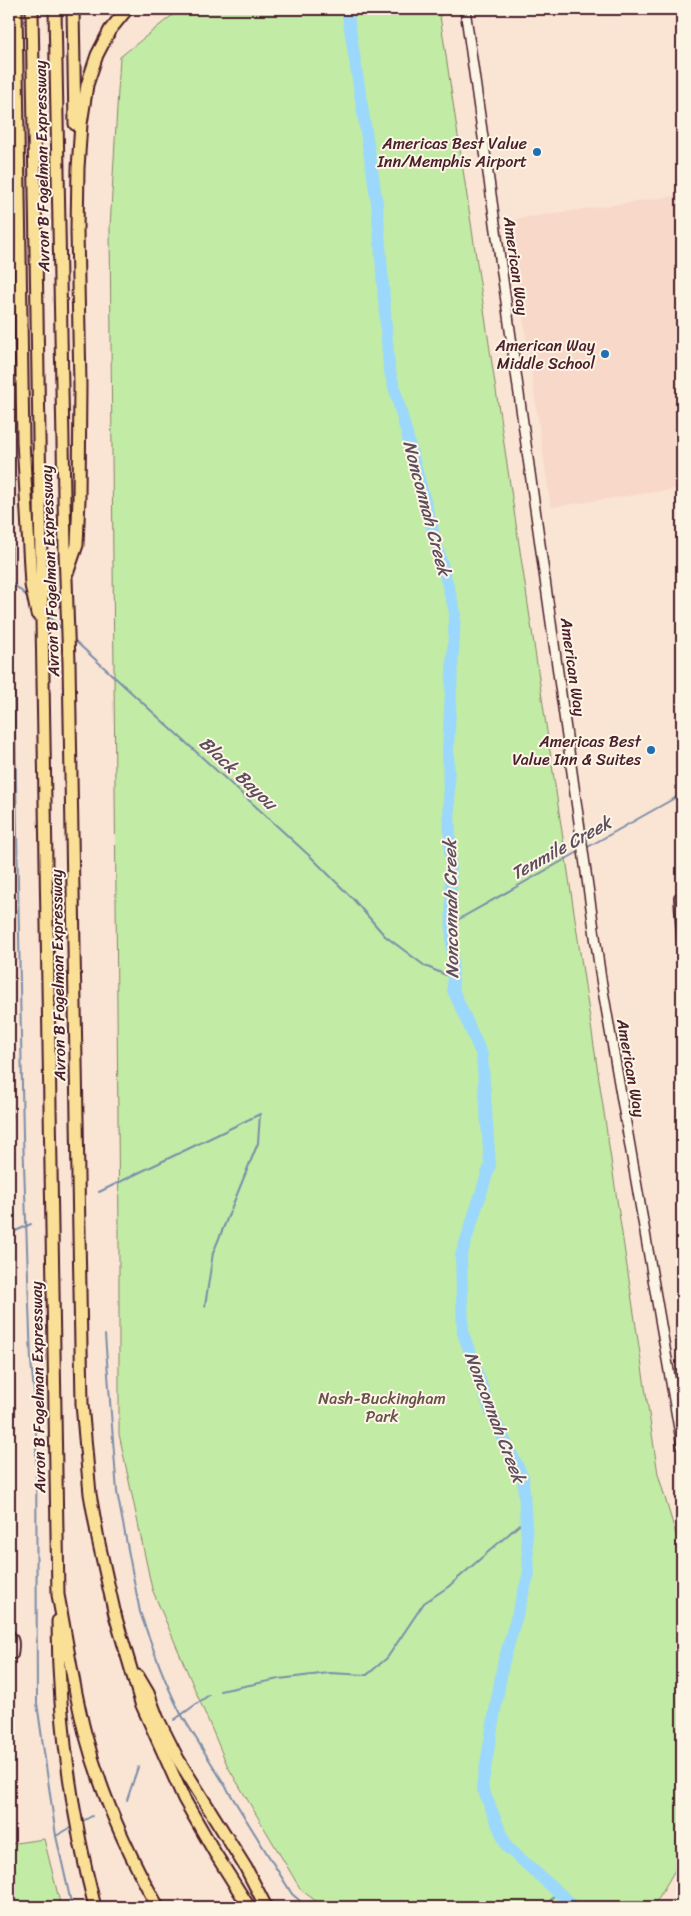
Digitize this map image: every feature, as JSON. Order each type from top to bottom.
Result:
[{"type":"highway","points":[[16,9],[23,441],[32,585],[42,638]]},
{"type":"highway","name":"Avron B Fogelman Expressway","points":[[32,9],[58,1595],[75,1691],[91,1755],[120,1831],[158,1907]]},
{"type":"highway","name":"Avron B Fogelman Expressway","points":[[55,9],[82,1404],[94,1518],[109,1589],[144,1711],[181,1792],[215,1853],[250,1907]]},
{"type":"highway","points":[[66,578],[77,545],[79,499],[78,168],[72,9]]},
{"type":"highway","points":[[78,168],[84,101],[91,71],[103,42],[127,9]]},
{"type":"highway","points":[[9,143],[20,243]]},
{"type":"highway","points":[[58,1595],[58,1664],[63,1734],[75,1816],[96,1907]]},
{"type":"highway","points":[[129,1661],[148,1693],[157,1717],[178,1759],[246,1868],[266,1907]]},
{"type":"highway","points":[[246,1868],[276,1907]]},
{"type":"highway","points":[[679,1907],[682,1903]]},
{"type":"main road","name":"American Way","points":[[465,9],[615,1068],[682,1446]]},
{"type":"street","points":[[678,897],[682,960]]},
{"type":"street","points":[[9,1633],[16,1642],[14,1655]]},
{"type":"shaded area","name":"American Way Middle School","points":[[682,195],[682,488],[551,507],[509,220]]},
{"type":"green space","name":"Nash-Buckingham Park","points":[[180,9],[439,9],[658,1474],[682,1555],[682,1858],[658,1899],[651,1907],[324,1907],[301,1890],[228,1767],[152,1589],[119,1434],[119,1231],[110,227],[120,57]]},
{"type":"green space","points":[[9,895],[15,1429],[9,1430]]},
{"type":"green space","points":[[44,1839],[61,1907],[9,1907],[9,1844]]},
{"type":"waterway","name":"Nonconnah Creek","points":[[347,9],[377,203],[389,368],[455,612],[448,750],[453,990],[482,1055],[490,1165],[461,1256],[463,1333],[492,1415],[523,1477],[529,1573],[503,1664],[482,1787],[507,1847],[575,1907]]},
{"type":"waterway","points":[[9,278],[12,582],[23,1136],[31,1361],[36,1412],[37,1703],[56,1836],[70,1828]]},
{"type":"waterway","name":"Black Bayou","points":[[9,580],[29,598]]},
{"type":"waterway","name":"Black Bayou","points":[[46,613],[62,629]]},
{"type":"waterway","name":"Black Bayou","points":[[73,639],[313,859],[353,899],[385,936],[425,966],[453,978]]},
{"type":"waterway","name":"Tenmile Creek","points":[[586,848],[682,794]]},
{"type":"waterway","name":"Tenmile Creek","points":[[452,923],[580,851]]},
{"type":"waterway","points":[[99,1192],[260,1114],[258,1143],[213,1253],[205,1306]]},
{"type":"waterway","points":[[9,1234],[31,1224]]},
{"type":"waterway","points":[[105,1335],[117,1492],[140,1612],[164,1676],[181,1714],[292,1894],[307,1907]]},
{"type":"waterway","points":[[220,1691],[279,1679],[329,1673],[367,1675],[387,1658],[424,1603],[448,1587],[526,1519]]},
{"type":"waterway","points":[[174,1720],[209,1695]]},
{"type":"waterway","points":[[127,1800],[138,1767]]},
{"type":"waterway","points":[[83,1821],[92,1816]]},
{"type":"waterway","points":[[56,1836],[72,1907]]},
{"type":"waterway","points":[[546,1907],[557,1891]]},
{"type":"place","name":"Americas Best Value Inn/Memphis Airport","points":[[537,152]]},
{"type":"place","name":"American Way Middle School","points":[[605,354]]},
{"type":"place","name":"Americas Best Value Inn & Suites","points":[[651,750]]}]
